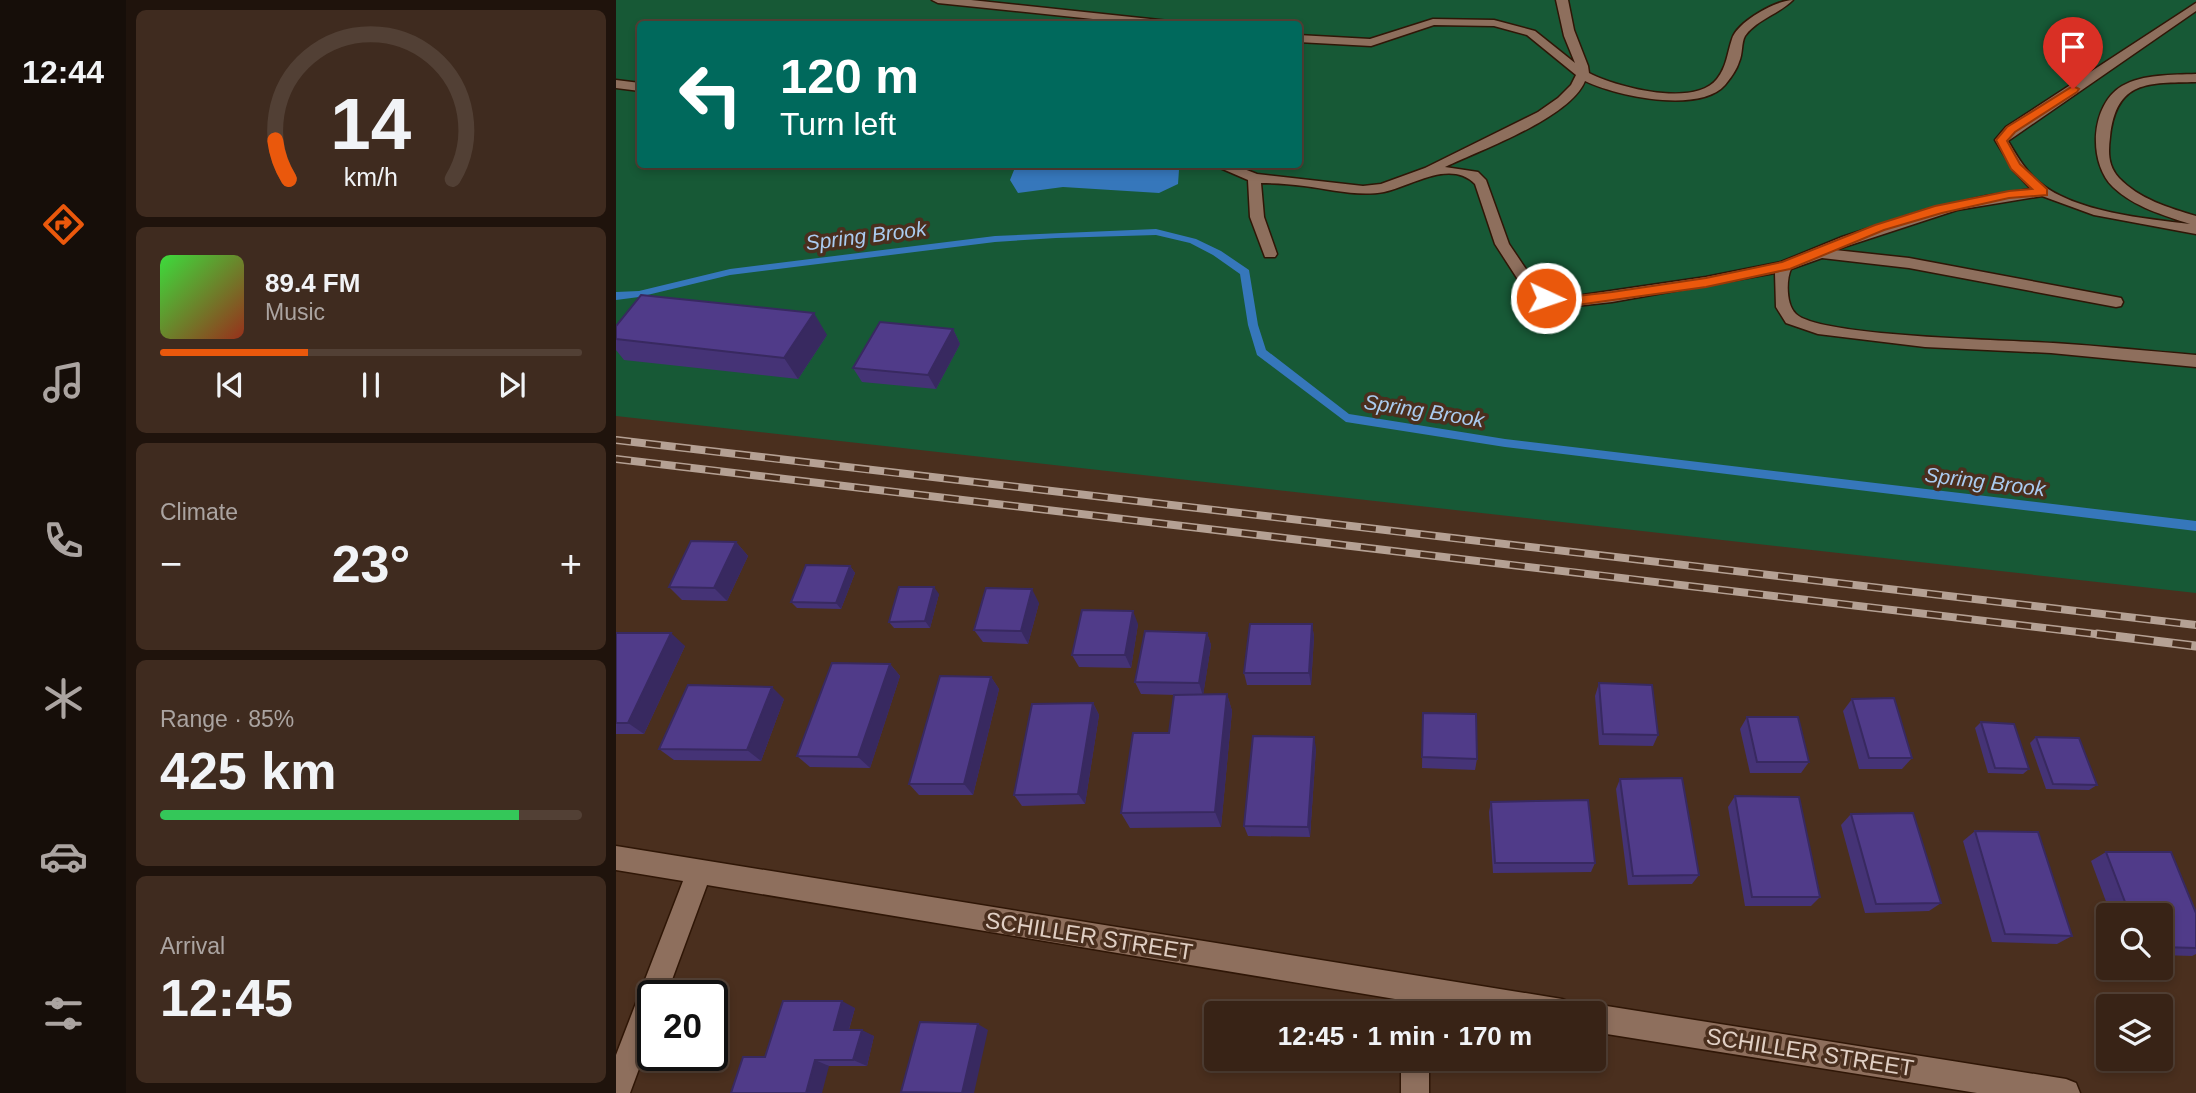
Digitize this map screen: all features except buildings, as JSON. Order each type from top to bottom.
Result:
[{"type":"street","name":"SCHILLER STREET","points":[[616,858],[1409,1001]]},
{"type":"street","points":[[616,1092],[699,872]]},
{"type":"street","name":"SCHILLER STREET","points":[[1606,1020],[2066,1093]]},
{"type":"street","points":[[1415,1071],[1415,1093]]},
{"type":"lane","points":[[938,0],[1140,21]]},
{"type":"lane","points":[[1228,168],[1255,178],[1363,190],[1383,188],[1530,123],[1569,95],[1581,82],[1583,75],[1584,68],[1574,47],[1562,0]]},
{"type":"lane","points":[[1302,38],[1371,42],[1433,22],[1464,20],[1494,23],[1531,33],[1583,75],[1603,85],[1671,98],[1707,91],[1720,84],[1734,61],[1738,37],[1748,26],[1787,0]]},
{"type":"lane","points":[[2196,6],[2011,130],[2001,140],[2015,166],[2043,192],[2113,215],[2196,229]]},
{"type":"lane","points":[[2196,78],[2141,84],[2118,94],[2109,108],[2103,148],[2103,162],[2110,176],[2122,188],[2142,201],[2196,221]]},
{"type":"lane","points":[[616,84],[637,87]]},
{"type":"lane","points":[[1424,172],[1457,171],[1473,175],[1481,183],[1502,244],[1534,291],[1546,298],[1577,301],[1706,282],[1785,266],[1879,228],[1940,209],[2009,195],[2043,192]]},
{"type":"lane","points":[[1255,178],[1252,192],[1255,210],[1270,254]]},
{"type":"lane","points":[[1808,255],[1822,253],[1909,263],[2116,302]]},
{"type":"lane","points":[[1785,266],[1780,277],[1783,307],[1791,319],[1818,329],[1925,342],[2051,348],[2196,361]]},
{"type":"green space","points":[[616,0],[2196,0],[2196,593],[616,416]]},
{"type":"water","points":[[1015,168],[1179,170],[1178,184],[1159,193],[1063,187],[1018,193],[1010,180]]},
{"type":"waterway","name":"Spring Brook","points":[[616,296],[639,294],[730,272],[995,239],[1156,232],[1193,241],[1245,272],[1253,325],[1261,352],[1346,418],[1505,443],[2196,526]]},
{"type":"railway","points":[[616,440],[2196,625]]},
{"type":"railway","points":[[616,459],[2112,636]]},
{"type":"railway","points":[[2097,634],[2196,646]]},
{"type":"route","points":[[1546,298],[1577,301],[1612,297],[1785,266],[1879,228],[1940,209],[2009,195],[2043,192],[2015,166],[2001,140],[2011,130],[2073,89]]}]
